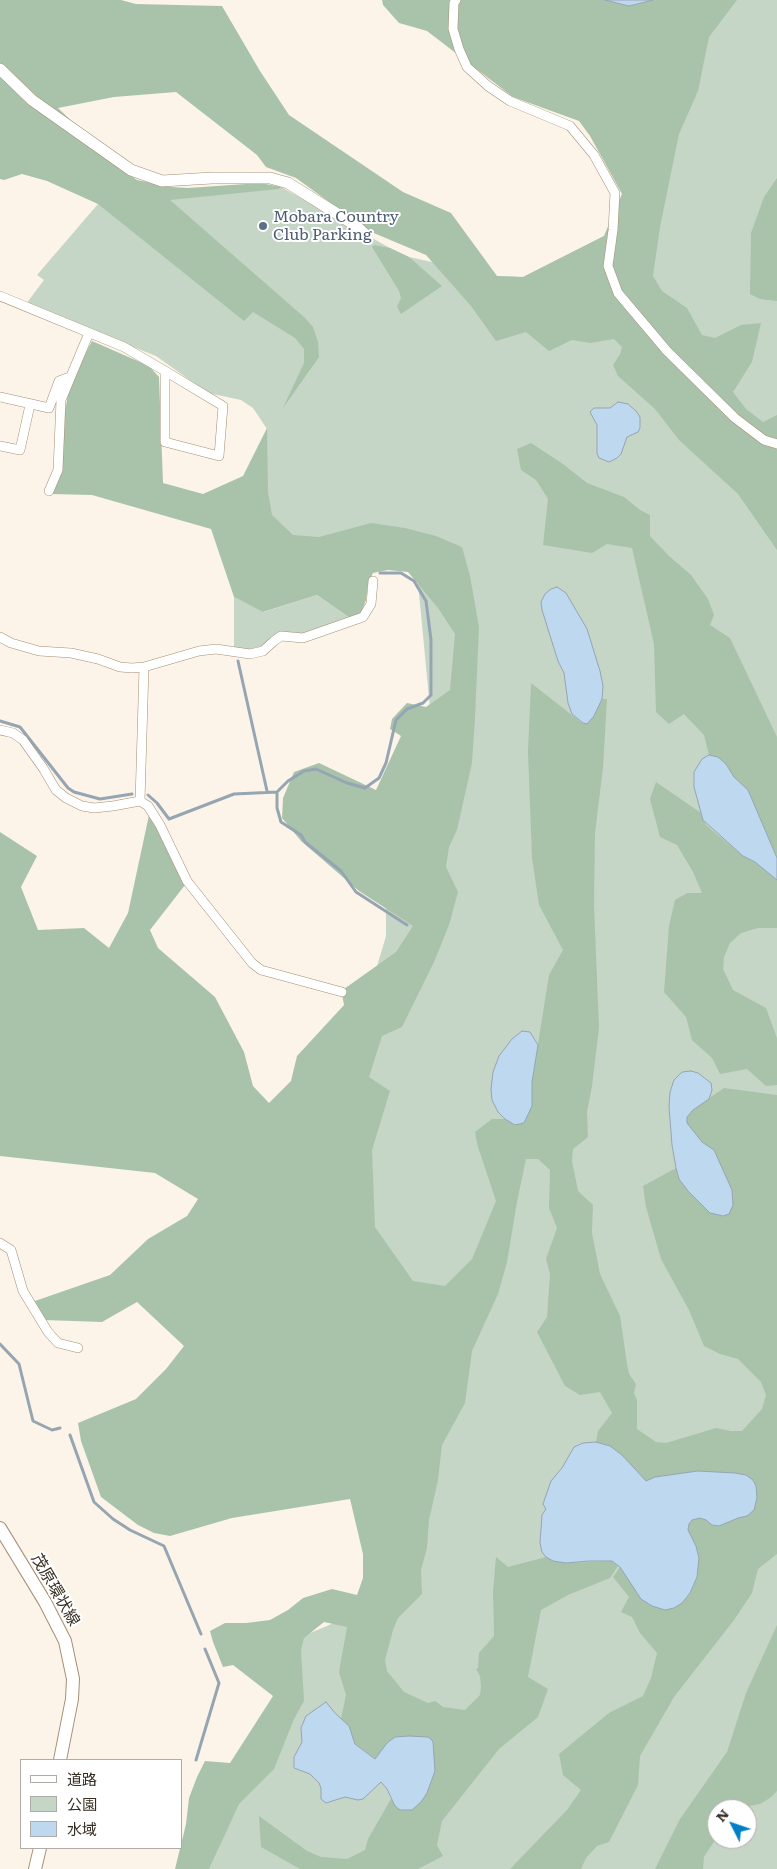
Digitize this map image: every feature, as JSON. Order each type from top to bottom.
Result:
[{"type":"main road","name":"茂原環状線","points":[[0,1528],[45,1602],[65,1641],[73,1679],[72,1699],[60,1759]]},
{"type":"main road","points":[[35,1869],[40,1849]]},
{"type":"street","points":[[456,0],[454,3],[453,29],[467,67],[488,86],[510,101],[570,126],[594,155],[615,193],[613,230],[608,266],[618,293],[667,350],[735,418],[764,440],[777,444]]},
{"type":"street","points":[[0,69],[32,100],[131,170],[162,181],[212,178],[270,178],[288,183],[355,225],[365,234]]},
{"type":"street","points":[[0,296],[124,347],[165,371],[223,406],[219,456],[165,442],[165,371]]},
{"type":"street","points":[[49,491],[58,470],[61,400],[89,333]]},
{"type":"street","points":[[0,397],[49,408],[59,381],[70,377]]},
{"type":"street","points":[[0,446],[20,450],[30,405]]},
{"type":"street","points":[[0,637],[39,650],[71,653],[98,659],[120,667],[144,668],[199,651],[216,649],[250,654],[263,651],[281,636],[303,638],[362,617],[371,604],[373,581]]},
{"type":"street","points":[[140,801],[144,668]]},
{"type":"street","points":[[0,730],[13,733],[23,740],[56,790],[66,798],[82,806],[94,808],[140,801],[148,806],[160,825],[187,881],[252,962],[261,970],[342,992]]},
{"type":"street","points":[[0,1243],[11,1250],[23,1291],[48,1332],[58,1343],[78,1348]]},
{"type":"green space","points":[[0,0],[121,0],[136,4],[222,6],[260,71],[289,115],[403,192],[451,213],[497,276],[523,277],[604,236],[622,194],[590,136],[579,121],[513,97],[427,31],[399,23],[383,5],[382,0],[605,0],[629,6],[653,0],[737,0],[709,37],[698,91],[679,134],[660,227],[653,276],[662,291],[687,308],[702,335],[715,338],[741,325],[761,323],[752,362],[733,392],[746,409],[763,422],[777,415],[777,550],[738,494],[679,440],[655,409],[618,376],[613,365],[622,347],[614,339],[590,343],[572,340],[549,351],[526,332],[496,341],[471,306],[426,255],[369,231],[296,178],[266,167],[257,155],[176,92],[114,97],[58,108],[124,171],[137,180],[171,187],[188,188],[260,183],[281,187],[279,189],[170,200],[304,317],[313,327],[318,342],[319,357],[283,408],[304,363],[304,349],[295,338],[253,312],[244,321],[98,204],[47,181],[22,174],[4,180],[0,179]]},
{"type":"green space","points":[[645,0],[777,0],[777,1869],[209,1869],[277,1699],[281,1645],[389,1597],[329,1215],[364,1010],[386,936],[386,829],[431,719],[416,562],[222,538],[267,429],[253,408],[241,400],[208,393],[156,356],[26,304],[44,280],[37,275],[98,204],[260,183],[281,187],[409,257],[497,276],[523,277],[604,236],[622,194]]},
{"type":"green space","points":[[777,178],[777,301],[760,299],[750,294],[751,233],[764,197]]},
{"type":"green space","points":[[374,245],[390,248],[409,257],[442,286],[401,314],[397,307],[401,298],[399,291],[372,247]]},
{"type":"green space","points":[[92,341],[149,366],[159,377],[163,483],[203,494],[243,476],[267,428],[268,492],[272,515],[293,535],[319,537],[371,523],[405,528],[436,536],[462,547],[470,576],[479,627],[472,763],[457,830],[449,847],[446,867],[458,892],[449,925],[434,962],[402,1027],[382,1036],[369,1077],[390,1091],[372,1150],[375,1227],[413,1281],[445,1286],[472,1259],[496,1201],[475,1132],[492,1119],[505,1119],[515,1125],[532,1106],[532,1082],[549,975],[563,950],[539,905],[532,858],[528,752],[531,683],[582,723],[594,716],[602,699],[607,699],[603,768],[595,833],[594,904],[599,1028],[587,1112],[588,1137],[573,1149],[572,1161],[578,1191],[593,1205],[592,1233],[600,1274],[620,1316],[629,1374],[636,1384],[634,1393],[637,1400],[637,1429],[656,1442],[666,1443],[716,1428],[742,1431],[762,1409],[766,1395],[761,1382],[738,1359],[720,1354],[704,1346],[689,1310],[661,1259],[646,1207],[643,1186],[676,1168],[679,1179],[688,1191],[710,1212],[723,1216],[714,1150],[702,1142],[687,1123],[687,1117],[693,1109],[724,1088],[777,1095],[777,1554],[758,1569],[752,1593],[734,1620],[674,1697],[640,1756],[638,1785],[609,1842],[597,1846],[586,1858],[581,1869],[510,1869],[567,1810],[581,1790],[563,1775],[559,1754],[609,1713],[643,1696],[651,1678],[657,1653],[640,1633],[632,1617],[621,1612],[629,1597],[613,1577],[620,1567],[628,1578],[682,1603],[690,1593],[697,1577],[696,1546],[688,1530],[689,1524],[692,1520],[700,1518],[712,1525],[719,1526],[747,1516],[757,1498],[756,1486],[753,1480],[746,1475],[698,1471],[655,1477],[646,1481],[622,1455],[610,1446],[596,1442],[598,1431],[612,1413],[600,1392],[580,1395],[565,1386],[537,1332],[547,1317],[550,1274],[546,1259],[557,1228],[549,1208],[550,1170],[538,1159],[526,1159],[507,1262],[498,1294],[472,1351],[465,1403],[442,1445],[438,1480],[429,1520],[427,1548],[421,1570],[422,1594],[398,1618],[385,1660],[387,1671],[404,1692],[428,1703],[435,1701],[443,1707],[465,1710],[480,1695],[480,1676],[476,1669],[478,1668],[479,1653],[494,1636],[493,1592],[496,1557],[508,1567],[546,1557],[553,1561],[566,1563],[612,1561],[618,1566],[610,1578],[568,1595],[541,1610],[528,1677],[548,1689],[538,1717],[499,1749],[442,1821],[437,1845],[443,1856],[418,1869],[300,1869],[261,1847],[259,1816],[307,1851],[321,1857],[347,1859],[365,1850],[368,1839],[391,1799],[395,1806],[435,1771],[409,1736],[395,1737],[387,1743],[376,1759],[355,1744],[349,1726],[341,1719],[346,1695],[339,1672],[347,1627],[324,1622],[304,1638],[301,1650],[304,1701],[294,1719],[274,1769],[239,1804],[209,1869],[175,1869],[180,1849],[182,1849],[189,1798],[205,1761],[230,1763],[273,1696],[233,1665],[223,1667],[210,1631],[225,1623],[270,1620],[288,1610],[303,1598],[332,1589],[357,1595],[363,1578],[363,1554],[350,1499],[232,1518],[170,1536],[154,1533],[138,1525],[101,1497],[81,1441],[78,1423],[136,1399],[166,1369],[184,1346],[137,1302],[102,1322],[44,1320],[32,1302],[110,1275],[148,1239],[187,1216],[198,1199],[155,1173],[0,1156],[0,832],[37,856],[21,887],[38,930],[84,928],[109,948],[128,913],[149,815],[185,885],[150,930],[158,948],[215,997],[244,1052],[253,1086],[269,1103],[291,1081],[297,1056],[344,1005],[342,995],[344,989],[396,952],[413,926],[359,891],[301,841],[282,818],[283,798],[294,772],[319,763],[376,790],[401,736],[390,729],[392,719],[407,703],[426,707],[450,690],[455,634],[438,608],[408,572],[388,570],[373,573],[368,584],[366,600],[360,616],[350,618],[317,595],[263,612],[234,597],[211,529],[92,495],[51,494],[68,394],[75,374]]},
{"type":"green space","points":[[531,443],[563,464],[587,483],[624,497],[640,510],[650,515],[650,536],[691,575],[708,599],[714,615],[710,625],[730,638],[777,737],[777,858],[748,790],[734,777],[726,764],[718,757],[709,755],[704,735],[684,714],[669,724],[656,712],[654,644],[632,548],[607,544],[592,553],[543,545],[548,499],[536,480],[521,470],[517,449]]},
{"type":"green space","points":[[317,595],[350,618],[305,634],[286,633],[260,651],[234,649],[234,597],[264,612]]},
{"type":"green space","points":[[656,782],[701,813],[706,825],[743,856],[755,862],[777,880],[777,928],[758,928],[741,933],[730,943],[724,957],[723,969],[733,990],[766,1008],[777,1038],[777,1085],[766,1086],[747,1069],[720,1074],[712,1058],[692,1040],[686,1017],[664,992],[669,926],[675,900],[687,893],[702,893],[693,872],[677,845],[660,837],[650,799]]},
{"type":"green space","points":[[777,1625],[777,1791],[770,1798],[757,1805],[757,1799],[707,1799],[707,1849],[709,1849],[704,1857],[703,1869],[655,1869],[680,1819],[727,1752],[746,1693]]},
{"type":"water","points":[[605,0],[653,0],[629,6]]},
{"type":"water","points":[[618,402],[628,404],[636,411],[640,417],[640,428],[638,432],[627,437],[621,454],[609,462],[599,458],[597,453],[597,425],[590,412],[594,408],[610,408]]},
{"type":"water","points":[[557,587],[566,593],[587,629],[600,671],[603,686],[602,699],[594,716],[587,724],[572,714],[568,703],[564,673],[558,661],[542,610],[541,602],[545,594]]},
{"type":"water","points":[[709,755],[718,757],[726,764],[734,777],[748,790],[777,858],[777,880],[755,862],[743,856],[703,820],[694,787],[694,772],[702,759]]},
{"type":"water","points":[[522,1031],[530,1032],[538,1045],[532,1082],[532,1106],[524,1123],[515,1125],[498,1112],[492,1100],[491,1089],[493,1072],[499,1056],[512,1039]]},
{"type":"water","points":[[691,1071],[698,1073],[711,1083],[712,1090],[709,1099],[693,1110],[687,1117],[687,1123],[702,1142],[714,1150],[732,1190],[733,1205],[729,1214],[723,1216],[710,1213],[688,1191],[679,1179],[676,1168],[669,1107],[670,1092],[674,1080],[682,1072]]},
{"type":"water","points":[[596,1442],[610,1446],[622,1455],[646,1481],[655,1477],[698,1471],[746,1475],[753,1480],[756,1486],[757,1498],[754,1510],[747,1516],[719,1526],[712,1525],[700,1518],[692,1520],[689,1524],[688,1530],[696,1546],[699,1558],[697,1577],[690,1593],[682,1603],[674,1608],[665,1610],[652,1606],[641,1599],[620,1567],[612,1561],[566,1563],[553,1561],[542,1552],[540,1543],[542,1515],[546,1509],[543,1504],[551,1481],[562,1468],[574,1447],[583,1443]]},
{"type":"water","points":[[326,1702],[349,1726],[355,1744],[375,1759],[387,1743],[395,1737],[428,1737],[431,1739],[433,1742],[435,1771],[427,1793],[412,1810],[400,1810],[395,1806],[387,1789],[381,1782],[363,1799],[358,1800],[345,1797],[326,1803],[321,1799],[319,1783],[310,1774],[294,1768],[294,1757],[302,1742],[301,1728],[306,1716]]},
{"type":"waterway","points":[[380,573],[401,573],[414,581],[426,601],[431,640],[431,695],[423,703],[407,709],[396,720],[386,763],[379,778],[365,788],[347,783],[316,769],[304,771],[288,781],[277,792],[277,808],[281,822],[301,835],[305,842],[341,871],[356,892],[407,925]]},
{"type":"waterway","points":[[238,661],[267,791]]},
{"type":"waterway","points":[[0,721],[20,727],[68,788],[74,792],[100,799],[132,794]]},
{"type":"waterway","points":[[148,795],[157,803],[169,819],[234,794],[277,792]]},
{"type":"waterway","points":[[0,1344],[19,1364],[33,1421],[52,1430],[60,1428]]},
{"type":"waterway","points":[[70,1435],[94,1502],[113,1519],[130,1530],[164,1546],[201,1634]]},
{"type":"waterway","points":[[196,1760],[219,1683],[205,1649]]},
{"type":"place","name":"Mobara Country Club Parking","points":[[263,226]]}]
